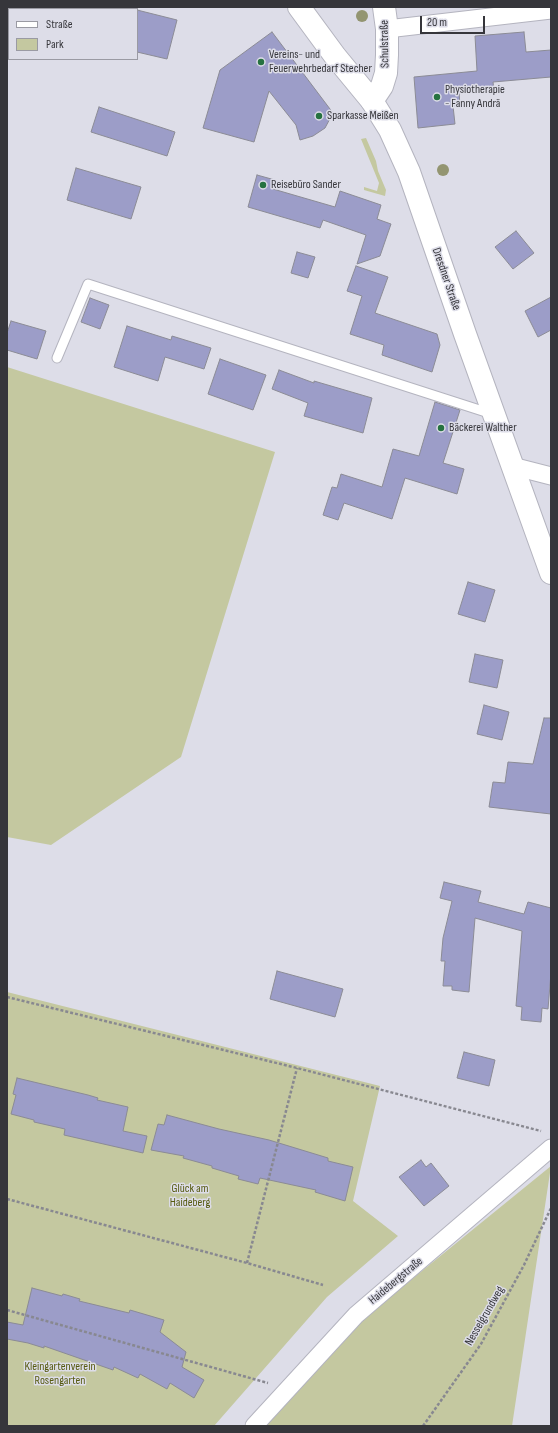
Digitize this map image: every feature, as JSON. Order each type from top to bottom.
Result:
[{"type":"main road","name":"Dresdner Straße","points":[[299,7],[335,56],[372,102],[390,130],[409,172],[551,573]]},
{"type":"main road","name":"Schulstraße","points":[[372,102],[382,86],[386,73],[388,55],[384,7]]},
{"type":"street","points":[[387,29],[551,10]]},
{"type":"street","points":[[512,466],[551,476]]},
{"type":"street","name":"Haidebergstraße","points":[[254,1426],[356,1315],[551,1148]]},
{"type":"lane","points":[[57,358],[88,284],[494,414]]},
{"type":"path","points":[[7,997],[297,1068],[543,1132]]},
{"type":"path","points":[[247,1263],[297,1068]]},
{"type":"path","points":[[7,1199],[247,1263],[323,1285]]},
{"type":"path","name":"Nesselgrundweg","points":[[423,1426],[481,1344],[524,1265],[551,1208]]},
{"type":"path","points":[[7,1310],[289,1389]]},
{"type":"green space","points":[[366,138],[386,190],[385,196],[364,190],[364,187],[377,191],[379,183],[361,139]]},
{"type":"green space","points":[[7,367],[275,452],[181,757],[51,845],[7,837]]},
{"type":"green space","name":"Glück am Haideberg","points":[[7,992],[380,1086],[353,1201],[398,1236],[327,1297],[214,1426],[7,1426]]},
{"type":"green space","points":[[551,1166],[512,1426],[263,1426],[369,1314]]},
{"type":"building","points":[[138,10],[177,20],[167,59],[138,52]]},
{"type":"building","points":[[272,32],[333,113],[325,128],[313,136],[300,140],[296,125],[269,91],[254,142],[203,128],[220,70]]},
{"type":"building","points":[[524,32],[526,52],[551,50],[551,77],[493,82],[494,90],[459,92],[460,105],[453,106],[455,124],[418,128],[414,77],[477,71],[475,36]]},
{"type":"building","points":[[99,107],[175,132],[167,156],[91,132]]},
{"type":"building","points":[[76,168],[141,187],[131,219],[67,200]]},
{"type":"building","points":[[257,175],[275,180],[273,189],[335,207],[340,191],[381,205],[377,219],[391,224],[380,256],[357,264],[366,235],[323,220],[320,228],[248,207]]},
{"type":"building","points":[[516,231],[534,253],[513,269],[495,247]]},
{"type":"building","points":[[297,252],[315,257],[308,278],[291,273]]},
{"type":"building","points":[[356,266],[388,277],[375,313],[437,334],[440,345],[432,372],[382,355],[384,345],[350,334],[362,296],[347,291]]},
{"type":"building","points":[[551,297],[551,330],[538,337],[525,311]]},
{"type":"building","points":[[90,298],[109,305],[100,329],[81,322]]},
{"type":"building","points":[[11,321],[46,331],[37,359],[7,350],[7,333]]},
{"type":"building","points":[[127,326],[171,340],[172,336],[211,348],[204,369],[165,357],[158,381],[114,367]]},
{"type":"building","points":[[220,359],[266,375],[253,410],[208,394]]},
{"type":"building","points":[[279,370],[314,383],[314,381],[372,398],[363,433],[304,416],[308,403],[272,389]]},
{"type":"building","points":[[435,402],[460,410],[443,463],[464,469],[457,494],[405,478],[392,519],[344,503],[338,520],[323,515],[332,487],[337,488],[341,474],[382,487],[393,449],[419,456]]},
{"type":"building","points":[[468,582],[495,590],[485,622],[458,614]]},
{"type":"building","points":[[475,654],[503,660],[497,688],[469,682]]},
{"type":"building","points":[[484,705],[509,712],[502,740],[477,734]]},
{"type":"building","points":[[544,718],[551,718],[551,814],[489,807],[493,782],[505,783],[508,762],[533,764]]},
{"type":"building","points":[[444,882],[481,891],[478,902],[524,914],[528,902],[551,908],[551,973],[548,1009],[542,1008],[541,1022],[521,1020],[522,1007],[516,1006],[522,931],[475,918],[469,992],[452,990],[452,986],[443,986],[445,961],[441,961],[443,938],[452,901],[440,898]]},
{"type":"building","points":[[277,971],[343,989],[335,1017],[270,999]]},
{"type":"building","points":[[464,1052],[495,1060],[489,1086],[457,1078]]},
{"type":"building","points":[[17,1078],[88,1095],[98,1098],[97,1100],[128,1107],[123,1131],[147,1136],[143,1153],[64,1135],[65,1129],[34,1122],[34,1120],[11,1114],[16,1095],[13,1094]]},
{"type":"building","points":[[167,1115],[219,1129],[269,1140],[328,1158],[328,1161],[353,1167],[345,1201],[315,1192],[316,1190],[260,1178],[258,1184],[238,1179],[239,1176],[212,1168],[212,1166],[183,1158],[184,1156],[151,1150],[158,1124],[164,1125]]},
{"type":"building","points":[[421,1160],[426,1167],[431,1163],[449,1186],[424,1206],[399,1177]]},
{"type":"building","points":[[32,1288],[62,1296],[63,1294],[80,1299],[79,1301],[129,1313],[130,1310],[164,1320],[160,1332],[186,1352],[182,1367],[204,1380],[194,1398],[170,1383],[167,1389],[140,1374],[138,1378],[114,1367],[113,1370],[44,1346],[44,1348],[7,1339],[7,1322],[23,1325]]},
{"type":"place","name":"Vereins- und Feuerwehrbedarf Stecher","points":[[261,62]]},
{"type":"place","name":"Physiotherapie - Fanny Andrä","points":[[437,97]]},
{"type":"place","name":"Sparkasse Meißen","points":[[319,116]]},
{"type":"place","name":"Reisebüro Sander","points":[[263,185]]},
{"type":"place","name":"Bäckerei Walther","points":[[441,428]]},
{"type":"park label","name":"Kleingartenverein Rosengarten","points":[[60,1374]]}]
